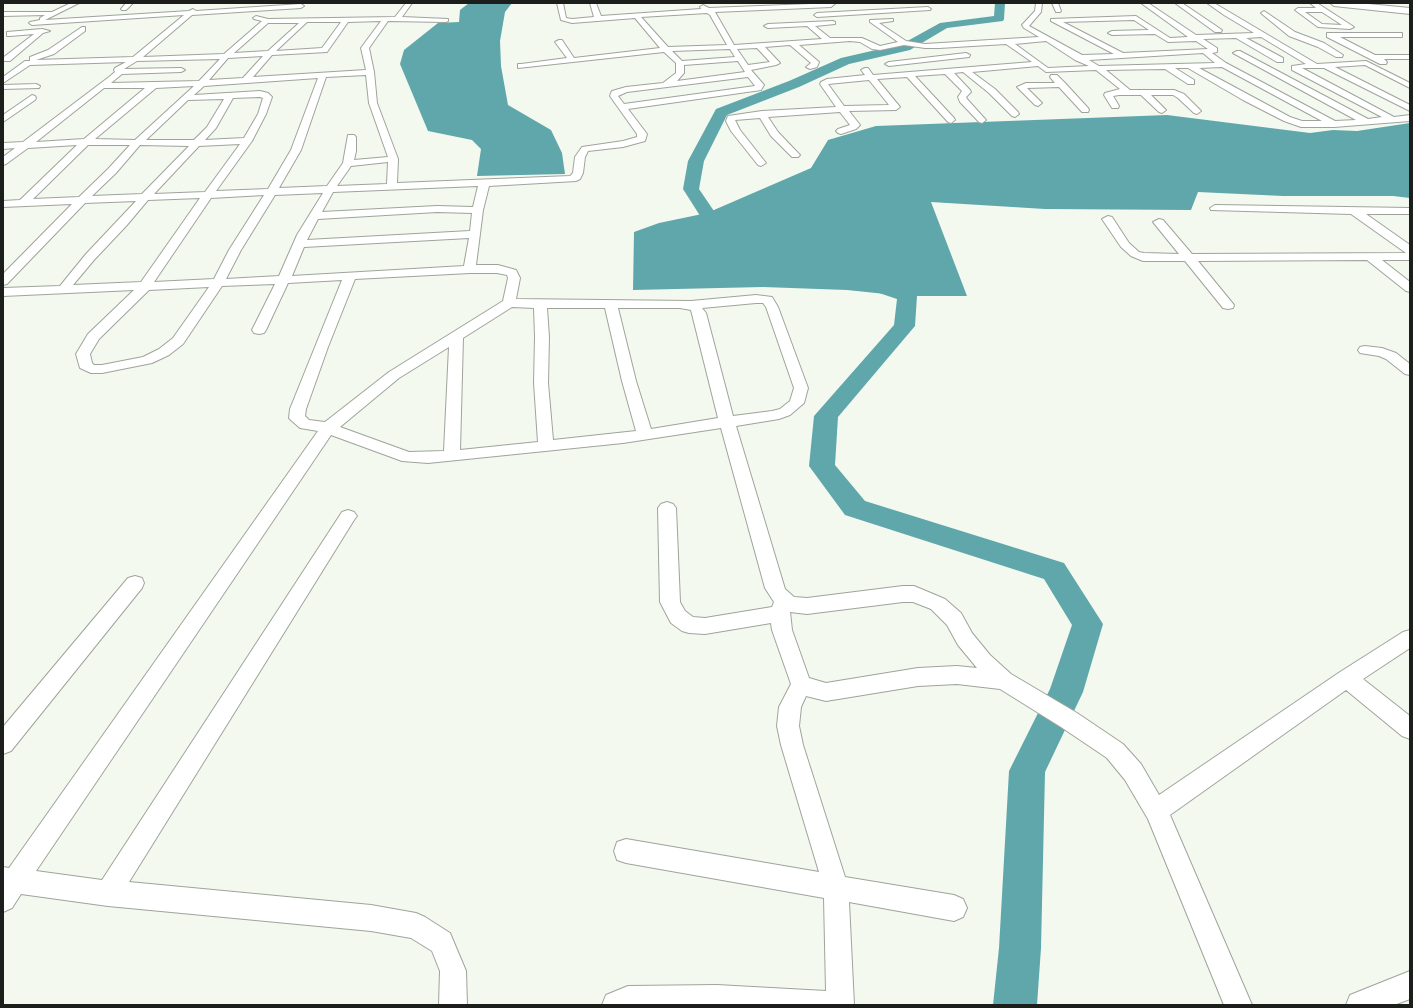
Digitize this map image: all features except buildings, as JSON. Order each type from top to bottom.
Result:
[{"type":"main road","points":[[1334,3],[1410,11]]},
{"type":"main road","points":[[1370,3],[1410,7]]},
{"type":"street","points":[[3,38],[76,3]]},
{"type":"street","points":[[397,19],[409,3]]},
{"type":"street","points":[[560,3],[562,17],[566,21],[676,12],[834,4]]},
{"type":"street","points":[[593,3],[598,19]]},
{"type":"street","points":[[622,107],[758,88],[760,85],[722,35],[721,20],[710,11],[696,3]]},
{"type":"street","points":[[921,3],[934,15]]},
{"type":"street","points":[[1039,3],[1054,11],[1080,18]]},
{"type":"street","points":[[1054,11],[1055,3]]},
{"type":"street","points":[[1078,58],[1214,50],[1144,3]]},
{"type":"street","points":[[1178,3],[1218,30]]},
{"type":"street","points":[[1210,3],[1224,13],[1320,66],[1410,108]]},
{"type":"street","points":[[1313,3],[1350,27],[1320,26],[1298,10],[1323,10]]},
{"type":"street","points":[[32,23],[193,7],[303,5]]},
{"type":"street","points":[[292,18],[303,5]]},
{"type":"street","points":[[852,6],[864,5]]},
{"type":"street","points":[[666,6],[676,12]]},
{"type":"street","points":[[3,162],[102,86],[116,71],[152,47],[179,23],[193,7]]},
{"type":"street","points":[[808,16],[928,9]]},
{"type":"street","points":[[1138,10],[1153,9]]},
{"type":"street","points":[[4,11],[55,13],[75,12]]},
{"type":"street","points":[[1054,11],[1028,22],[1025,25],[1026,27],[1078,58],[1098,68],[1128,92]]},
{"type":"street","points":[[1224,13],[1240,13]]},
{"type":"street","points":[[1256,13],[1277,14]]},
{"type":"street","points":[[1264,13],[1292,34],[1322,45],[1339,56]]},
{"type":"street","points":[[637,16],[660,39],[680,63],[680,73],[676,78],[664,85]]},
{"type":"street","points":[[1028,22],[1080,18],[1133,17],[1143,22],[1168,40],[1263,35]]},
{"type":"street","points":[[251,18],[266,21],[347,19],[446,20]]},
{"type":"street","points":[[28,63],[226,56],[324,50],[347,19]]},
{"type":"street","points":[[386,19],[365,48],[370,72],[373,103],[393,159],[392,187]]},
{"type":"street","points":[[246,80],[271,54],[275,44],[306,20]]},
{"type":"street","points":[[864,22],[902,20]]},
{"type":"street","points":[[1047,20],[1122,55]]},
{"type":"street","points":[[3,281],[112,171],[137,143],[187,98],[226,56],[246,44],[266,21]]},
{"type":"street","points":[[872,22],[906,43],[916,45],[939,46],[1046,39]]},
{"type":"street","points":[[1089,23],[1143,22]]},
{"type":"street","points":[[165,24],[193,23]]},
{"type":"street","points":[[768,26],[840,23]]},
{"type":"street","points":[[810,24],[828,40]]},
{"type":"street","points":[[3,81],[36,57],[51,52],[86,28],[66,30]]},
{"type":"street","points":[[7,59],[46,31],[10,34]]},
{"type":"street","points":[[1112,33],[1156,32]]},
{"type":"street","points":[[1321,35],[1399,35]]},
{"type":"street","points":[[1330,35],[1388,64],[1366,63],[1301,66],[1295,68],[1392,119]]},
{"type":"street","points":[[1238,36],[1280,60]]},
{"type":"street","points":[[521,66],[667,49],[732,47],[857,39],[880,48],[906,43]]},
{"type":"street","points":[[559,42],[572,60]]},
{"type":"street","points":[[1008,42],[1043,67],[1085,110]]},
{"type":"street","points":[[792,43],[815,62],[814,65],[810,67]]},
{"type":"street","points":[[1099,44],[1114,43]]},
{"type":"street","points":[[227,44],[246,44]]},
{"type":"street","points":[[1322,45],[1365,44]]},
{"type":"street","points":[[3,204],[563,180],[576,177],[580,157],[585,150],[623,144],[642,139],[642,134],[614,96],[615,93],[748,71],[776,63],[759,45]]},
{"type":"street","points":[[152,47],[167,46]]},
{"type":"street","points":[[1005,51],[1020,50]]},
{"type":"street","points":[[1206,51],[1222,65],[1334,124]]},
{"type":"street","points":[[1237,53],[1366,121]]},
{"type":"street","points":[[761,163],[730,121],[731,118],[762,114],[842,109],[898,110],[865,72],[865,69],[877,66],[975,54]]},
{"type":"street","points":[[1374,57],[1410,57]]},
{"type":"street","points":[[680,63],[740,59]]},
{"type":"street","points":[[1366,63],[1410,86]]},
{"type":"street","points":[[841,130],[853,127],[855,125],[824,84],[827,81],[965,70],[1043,67],[1098,68],[1222,65]]},
{"type":"street","points":[[1166,66],[1191,82]]},
{"type":"street","points":[[1190,66],[1246,98],[1287,119],[1309,125],[1410,118]]},
{"type":"street","points":[[1131,67],[1144,75]]},
{"type":"street","points":[[116,71],[181,70]]},
{"type":"street","points":[[965,70],[992,91],[1015,114]]},
{"type":"street","points":[[947,71],[966,90],[967,92],[962,97],[963,100],[982,120]]},
{"type":"street","points":[[102,86],[155,84],[175,85],[370,72]]},
{"type":"street","points":[[11,74],[27,74]]},
{"type":"street","points":[[909,74],[951,120]]},
{"type":"street","points":[[187,98],[260,94],[268,97],[262,114],[247,141],[210,194],[180,233],[145,286],[93,337],[83,354],[85,365],[91,369],[121,366],[147,360],[164,352],[178,341],[218,283],[235,250],[296,150],[323,75]]},
{"type":"street","points":[[23,204],[86,142],[155,84]]},
{"type":"street","points":[[1038,103],[1021,87],[1026,85],[1062,85]]},
{"type":"street","points":[[3,87],[36,86]]},
{"type":"street","points":[[1115,106],[1108,95],[1118,92],[1169,92],[1178,94],[1197,111]]},
{"type":"street","points":[[1143,92],[1162,110]]},
{"type":"street","points":[[63,290],[90,257],[123,223],[195,143],[211,128],[230,96]]},
{"type":"street","points":[[3,119],[32,98]]},
{"type":"street","points":[[762,114],[774,134],[795,155]]},
{"type":"street","points":[[259,330],[284,279],[303,235],[330,189],[348,163],[351,151],[351,138]]},
{"type":"street","points":[[3,146],[86,142],[195,143],[247,141]]},
{"type":"street","points":[[348,163],[393,159]]},
{"type":"street","points":[[470,269],[474,234],[484,183]]},
{"type":"street","points":[[1215,208],[1410,211]]},
{"type":"street","points":[[315,216],[436,209],[478,210]]},
{"type":"street","points":[[1354,210],[1410,250]]},
{"type":"street","points":[[1108,219],[1125,245],[1135,254],[1152,258],[1410,256]]},
{"type":"street","points":[[1159,222],[1228,305]]},
{"type":"street","points":[[299,244],[474,234]]},
{"type":"street","points":[[1369,256],[1410,288]]},
{"type":"street","points":[[3,292],[218,283],[470,269],[498,269],[512,273],[514,278],[509,302]]},
{"type":"street","points":[[7,886],[328,428],[394,375],[509,302],[540,304],[691,305],[756,299],[767,300],[772,307],[801,388],[798,403],[785,412],[774,416],[645,435],[452,456],[428,458],[408,457],[328,428],[305,424],[297,418],[298,409],[320,347],[350,276]]},
{"type":"street","points":[[540,304],[542,337],[541,383],[546,446]]},
{"type":"street","points":[[611,304],[629,381],[645,435]]},
{"type":"street","points":[[691,305],[696,308],[699,313],[726,422],[774,588],[782,608],[782,630],[801,684],[790,707],[788,726],[792,745],[836,887],[840,1005]]},
{"type":"street","points":[[452,456],[456,335]]},
{"type":"street","points":[[1365,350],[1382,352],[1391,356],[1410,371]]},
{"type":"street","points":[[667,508],[670,602],[678,617],[689,625],[705,626],[782,608],[789,604],[807,606],[903,594],[914,594],[938,604],[954,619],[965,639],[982,661],[1004,680],[1069,720],[1115,751],[1133,772],[1156,812],[1238,1005]]},
{"type":"street","points":[[108,893],[348,516]]},
{"type":"street","points":[[3,744],[135,583]]},
{"type":"street","points":[[1156,812],[1347,678],[1407,645]]},
{"type":"street","points":[[801,684],[815,690],[826,692],[918,677],[957,675],[1004,680]]},
{"type":"street","points":[[1347,678],[1410,729]]},
{"type":"street","points":[[626,851],[954,908]]},
{"type":"street","points":[[7,886],[108,893],[371,918],[416,926],[441,942],[453,971],[453,1005]]},
{"type":"street","points":[[1360,1005],[1410,985]]},
{"type":"street","points":[[616,1005],[628,1000],[834,1005]]},
{"type":"water","points":[[469,3],[512,3],[505,12],[500,41],[501,66],[508,105],[551,130],[562,153],[565,174],[477,176],[481,149],[472,140],[428,131],[400,64],[404,50],[438,23],[459,22],[460,10]]},
{"type":"water","points":[[1167,115],[1310,133],[1333,130],[1357,131],[1410,123],[1410,198],[1393,196],[1283,196],[1198,192],[1191,210],[1045,209],[931,202],[967,296],[905,296],[847,290],[763,287],[633,290],[634,232],[659,223],[707,213],[811,168],[828,140],[876,126]]},
{"type":"waterway","points":[[739,231],[710,218],[691,189],[696,161],[721,112],[794,84],[845,61],[906,47],[944,25],[999,19],[1000,3]]},
{"type":"waterway","points":[[871,284],[907,296],[904,326],[826,416],[822,466],[855,508],[1054,571],[1088,624],[1066,692],[1027,771],[1020,948],[1015,1005]]}]
